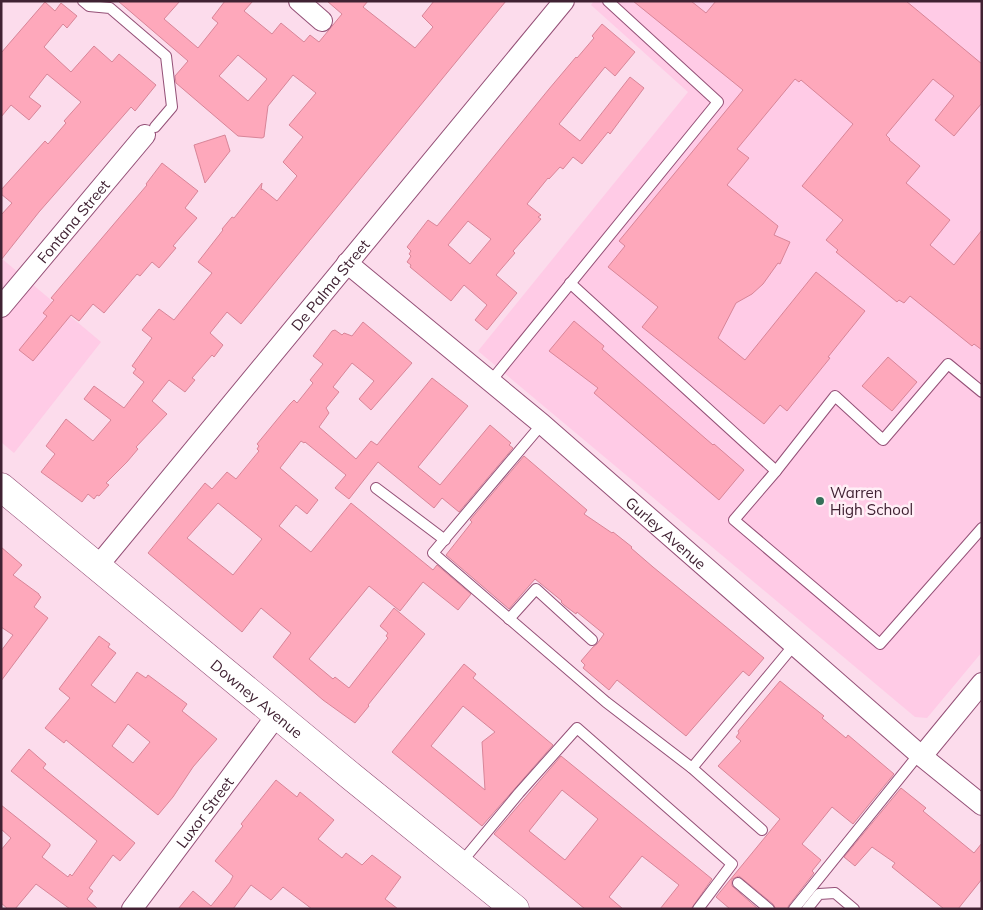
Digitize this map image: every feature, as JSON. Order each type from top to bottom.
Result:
[{"type":"main road","name":"Downey Avenue","points":[[1,487],[460,865],[506,906]]},
{"type":"street","points":[[299,1],[322,21]]},
{"type":"street","name":"De Palma Street","points":[[97,567],[564,1]]},
{"type":"street","name":"Fontana Street","points":[[1,307],[150,131]]},
{"type":"street","name":"Gurley Avenue","points":[[347,263],[542,424],[921,755],[982,805]]},
{"type":"street","points":[[921,755],[982,683]]},
{"type":"street","name":"Luxor Street","points":[[132,909],[277,716]]},
{"type":"lane","points":[[83,1],[89,6],[110,8],[166,56],[172,107],[150,131]]},
{"type":"lane","points":[[491,381],[718,102],[608,1]]},
{"type":"lane","points":[[570,283],[776,471]]},
{"type":"lane","points":[[982,392],[948,364],[882,440],[835,396],[776,471],[734,520],[880,644],[982,528]]},
{"type":"lane","points":[[542,424],[433,554],[606,702],[692,768],[762,830]]},
{"type":"lane","points":[[376,488],[445,540]]},
{"type":"lane","points":[[509,619],[536,589],[592,640]]},
{"type":"lane","points":[[692,768],[794,644]]},
{"type":"lane","points":[[460,865],[519,793],[577,728],[732,864],[698,909]]},
{"type":"lane","points":[[794,909],[921,755]]},
{"type":"lane","points":[[738,883],[769,909]]},
{"type":"lane","points":[[807,909],[819,894],[835,893],[854,909]]},
{"type":"shaded area","name":"Warren High School","points":[[594,1],[982,1],[982,652],[927,718],[915,717],[478,351],[688,92],[591,5]]},
{"type":"shaded area","points":[[1,258],[19,273],[1,295]]},
{"type":"shaded area","points":[[32,284],[101,342],[14,453],[1,442],[1,320]]},
{"type":"building","points":[[118,1],[180,1],[164,19],[198,48],[218,23],[212,18],[225,1],[253,1],[244,11],[272,34],[281,23],[304,42],[310,35],[319,42],[342,14],[327,1],[368,1],[363,7],[415,48],[433,27],[422,16],[434,1],[506,1],[241,324],[227,312],[210,333],[223,345],[214,357],[212,355],[192,378],[195,380],[185,392],[169,380],[152,401],[167,414],[136,447],[138,449],[127,462],[106,483],[109,485],[99,496],[97,495],[94,499],[88,494],[82,502],[41,472],[55,454],[46,446],[66,419],[93,441],[111,420],[84,399],[94,386],[124,408],[144,382],[133,373],[136,369],[132,366],[152,338],[142,330],[159,309],[174,320],[212,273],[198,262],[222,229],[232,217],[234,218],[262,183],[261,190],[277,201],[297,176],[283,162],[303,137],[289,125],[316,93],[293,75],[268,106],[264,137],[238,136],[176,83],[175,76],[188,61]],"holes":[[[238,55],[267,79],[248,101],[219,76]]]},
{"type":"building","points":[[633,1],[691,1],[706,13],[716,1],[906,1],[982,64],[982,103],[954,136],[935,120],[954,96],[933,79],[886,135],[889,140],[920,166],[906,183],[950,220],[930,245],[954,265],[982,230],[982,350],[974,344],[972,346],[910,296],[904,303],[899,300],[897,302],[836,252],[838,250],[826,240],[843,220],[802,186],[853,124],[801,80],[799,82],[795,79],[737,149],[749,158],[727,185],[778,226],[774,235],[790,242],[780,264],[778,263],[763,284],[752,294],[736,303],[718,338],[745,360],[816,272],[865,311],[787,411],[780,405],[764,424],[642,327],[658,307],[608,267],[625,246],[619,241],[743,90]]},
{"type":"building","points":[[45,2],[55,11],[61,3],[77,16],[67,28],[63,24],[44,47],[71,72],[94,46],[112,62],[119,54],[156,85],[135,111],[131,107],[39,212],[1,260],[1,215],[12,203],[1,194],[1,190],[45,141],[48,144],[66,123],[64,121],[81,102],[47,74],[29,97],[41,106],[29,120],[11,105],[1,117],[1,53]]},
{"type":"building","points":[[602,24],[635,52],[615,76],[605,67],[559,124],[580,141],[630,77],[644,88],[610,134],[608,132],[582,164],[573,157],[563,169],[560,167],[548,178],[527,204],[541,215],[538,217],[541,219],[513,251],[515,253],[496,275],[517,293],[487,330],[475,320],[487,305],[464,285],[451,301],[410,267],[411,265],[407,262],[411,256],[409,254],[411,251],[407,247],[428,220],[437,226],[549,89],[594,38],[592,36]],"holes":[[[468,221],[491,239],[470,264],[448,245]]]},
{"type":"building","points":[[225,135],[230,151],[205,183],[194,145]]},
{"type":"building","points":[[162,163],[198,191],[185,208],[197,218],[173,246],[176,248],[159,268],[152,262],[140,276],[137,274],[104,313],[93,304],[79,321],[71,315],[33,361],[19,350],[47,316],[43,313],[54,300],[51,298],[147,185]]},
{"type":"building","points":[[574,321],[604,346],[602,349],[744,470],[719,500],[594,393],[598,388],[549,351]]},
{"type":"building","points":[[363,322],[412,363],[371,410],[359,399],[374,381],[352,363],[333,387],[339,392],[326,408],[329,413],[319,427],[356,459],[371,441],[377,445],[432,378],[468,406],[418,467],[440,485],[490,425],[511,443],[509,445],[513,448],[459,512],[442,498],[434,508],[378,462],[349,499],[335,488],[346,475],[305,442],[301,441],[280,468],[318,500],[307,514],[296,505],[279,526],[311,552],[351,503],[433,570],[437,565],[471,594],[458,610],[423,582],[400,611],[369,586],[309,659],[333,679],[335,677],[349,688],[388,638],[386,636],[388,633],[380,626],[394,608],[425,634],[355,723],[323,700],[273,657],[291,633],[261,608],[242,632],[148,553],[205,483],[212,489],[227,472],[236,479],[259,451],[257,444],[290,404],[294,400],[297,403],[313,383],[310,380],[323,364],[313,356],[332,331],[335,330],[342,335],[344,333],[352,336]],"holes":[[[218,503],[262,539],[233,575],[187,538]]]},
{"type":"building","points":[[888,357],[917,382],[892,411],[862,386]]},
{"type":"building","points":[[524,456],[587,510],[584,514],[613,532],[632,547],[653,567],[764,658],[749,676],[743,671],[686,736],[617,680],[609,690],[583,668],[585,665],[581,661],[604,634],[577,612],[576,614],[564,605],[562,601],[535,579],[509,609],[446,555],[472,522],[470,520]]},
{"type":"building","points":[[1,547],[22,565],[13,575],[39,594],[41,597],[34,607],[48,618],[1,681],[1,651],[13,635],[1,627]]},
{"type":"building","points":[[99,636],[110,644],[108,647],[116,653],[91,685],[115,703],[137,672],[146,678],[148,675],[187,704],[182,711],[217,739],[193,767],[173,797],[158,815],[66,740],[64,743],[45,728],[70,698],[59,689]],"holes":[[[128,724],[150,742],[133,763],[112,746]]]},
{"type":"building","points":[[464,664],[476,674],[473,678],[553,745],[482,826],[392,752]],"holes":[[[463,706],[495,732],[482,742],[485,790],[431,746]]]},
{"type":"building","points":[[780,681],[824,716],[822,718],[846,738],[848,735],[894,774],[853,824],[832,807],[802,844],[821,860],[812,871],[814,873],[787,909],[776,909],[773,904],[739,876],[732,879],[732,886],[758,909],[730,909],[716,897],[780,819],[718,766],[741,741],[736,737],[739,733],[738,731]]},
{"type":"building","points":[[29,749],[46,764],[43,768],[135,843],[120,861],[113,855],[89,888],[93,891],[87,899],[98,909],[70,909],[36,884],[15,909],[8,909],[1,903],[1,850],[11,838],[1,829],[1,805],[50,844],[42,857],[68,877],[70,874],[72,876],[97,841],[11,771]]},
{"type":"building","points":[[561,756],[712,879],[691,909],[660,909],[679,885],[642,856],[609,897],[623,909],[585,909],[494,834]],"holes":[[[562,790],[598,819],[565,860],[529,831]]]},
{"type":"building","points":[[276,780],[297,797],[300,792],[334,820],[318,839],[342,858],[346,853],[362,865],[372,855],[401,877],[385,899],[398,909],[312,909],[283,887],[271,900],[251,885],[233,909],[178,909],[193,891],[211,906],[230,882],[233,876],[215,861]]},
{"type":"building","points":[[901,788],[926,808],[923,811],[974,853],[982,843],[982,879],[958,909],[944,909],[892,867],[895,863],[872,847],[855,866],[844,857]]},
{"type":"place","name":"Warren High School","points":[[820,501]]}]
